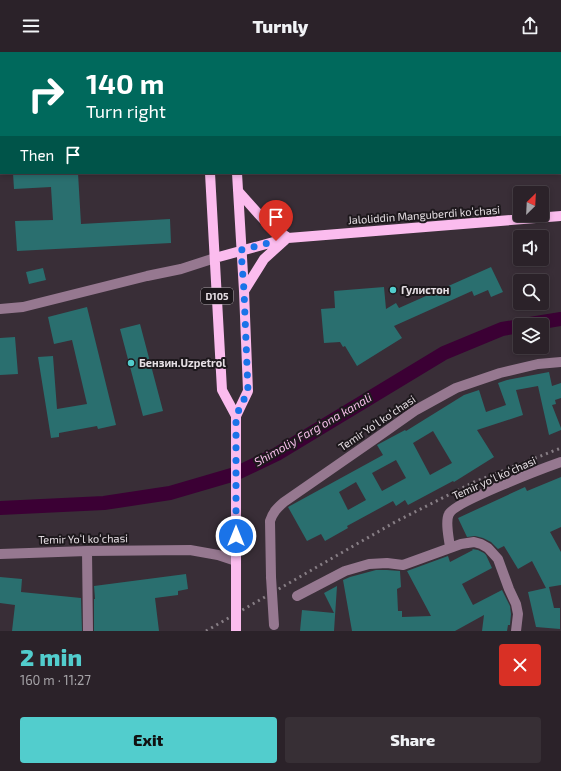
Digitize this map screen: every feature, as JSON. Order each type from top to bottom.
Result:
[{"type":"main road","name":"D105","points":[[210,174],[222,390],[236,416]]},
{"type":"main road","name":"D105","points":[[236,631],[236,416],[248,391],[237,174]]},
{"type":"main road","points":[[238,190],[263,219],[288,238],[264,259],[244,291]]},
{"type":"main road","name":"Jaloliddin Manguberdi koʻchasi","points":[[215,258],[288,238],[561,216]]},
{"type":"street","points":[[0,309],[23,307],[182,269],[215,258]]},
{"type":"street","name":"Temir Yoʻl koʻchasi","points":[[274,628],[270,522],[276,509],[416,410],[456,388],[500,373],[538,364],[561,362]]},
{"type":"street","name":"Temir yoʻl koʻchasi","points":[[450,548],[447,520],[452,510],[478,496],[561,462]]},
{"type":"street","points":[[297,596],[345,571],[369,564],[387,563],[403,565],[461,544],[474,542],[488,548],[498,559],[516,604],[518,614],[516,631]]},
{"type":"street","name":"Temir Yoʻl koʻchasi","points":[[0,554],[190,550],[218,555],[236,561]]},
{"type":"street","points":[[87,551],[88,631]]},
{"type":"building","points":[[13,174],[78,174],[81,224],[170,219],[171,243],[17,251],[15,221],[53,220],[51,187],[14,189]]},
{"type":"building","points":[[491,267],[503,292],[491,297],[488,290],[474,296],[472,291],[394,326],[402,338],[357,366],[345,346],[343,347],[340,342],[324,343],[321,309],[335,308],[334,291],[384,287],[386,309],[396,303],[399,308]]},
{"type":"building","points":[[43,268],[46,280],[29,284],[26,272]]},
{"type":"building","points":[[87,307],[116,425],[98,429],[97,426],[59,433],[59,437],[51,438],[38,357],[53,356],[57,409],[87,404],[72,340],[54,344],[48,317]]},
{"type":"building","points":[[140,324],[163,411],[143,416],[120,329]]},
{"type":"building","points":[[15,337],[18,374],[0,375],[0,338]]},
{"type":"building","points":[[549,372],[552,386],[561,383],[561,398],[555,400],[556,404],[552,405],[561,430],[549,435],[538,386],[516,390],[523,415],[477,430],[494,457],[454,482],[453,481],[408,505],[405,500],[396,506],[393,501],[347,526],[348,528],[325,541],[321,534],[307,541],[288,507],[383,455],[377,445],[405,430],[406,431],[464,395],[479,390],[486,412],[506,405],[498,383]],"holes":[[[433,431],[452,463],[430,475],[413,443]],[[396,460],[406,478],[382,491],[372,473]],[[356,482],[366,500],[348,510],[339,492]]]},
{"type":"building","points":[[561,477],[561,527],[550,532],[561,552],[561,585],[549,587],[554,608],[560,608],[560,629],[536,627],[528,592],[546,588],[532,561],[518,569],[504,546],[498,549],[491,542],[483,538],[475,536],[467,537],[458,518],[525,487],[527,491]]},
{"type":"building","points":[[472,549],[484,553],[492,568],[462,584],[473,605],[502,590],[510,606],[511,614],[510,625],[508,625],[507,631],[482,631],[484,615],[455,631],[352,631],[343,580],[376,570],[400,571],[401,587],[397,589],[398,611],[402,611],[402,617],[431,616],[407,571],[448,556],[450,562],[473,550]]},
{"type":"building","points":[[186,574],[188,589],[178,591],[178,595],[155,598],[159,631],[94,631],[94,586]]},
{"type":"building","points":[[0,577],[22,579],[21,592],[81,598],[82,631],[12,631],[15,605],[0,603]]},
{"type":"building","points":[[337,586],[334,631],[300,631],[302,610],[334,613],[324,593]]},
{"type":"waterway","name":"Shimoliy Fargʻona kanali","points":[[549,321],[561,319]]},
{"type":"waterway","name":"Shimoliy Fargʻona kanali","points":[[0,508],[104,503],[170,493],[235,474],[277,454],[444,353],[502,329],[513,327]]},
{"type":"railway","points":[[206,631],[395,522],[474,482],[561,448]]},
{"type":"place","name":"Гулистон","points":[[393,290]]},
{"type":"place","name":"Бензин.Uzpetrol","points":[[131,363]]},
{"type":"route","points":[[236,536],[236,416],[248,391],[241,250],[276,241]]}]
